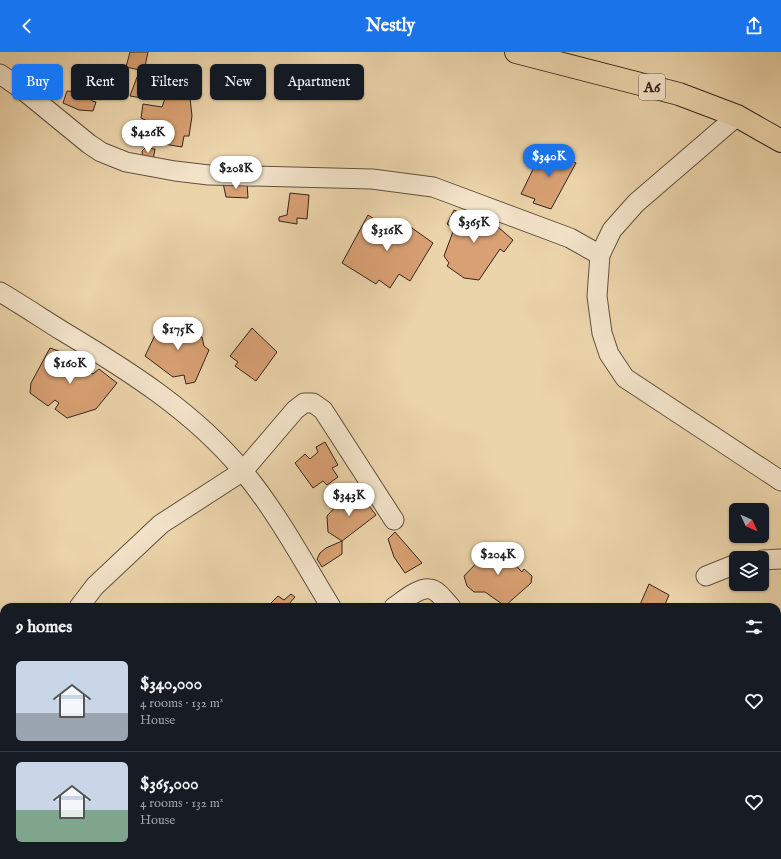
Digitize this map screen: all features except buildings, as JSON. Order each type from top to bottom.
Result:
[{"type":"highway","name":"A6","points":[[516,52],[679,94],[737,116],[781,141]]},
{"type":"street","points":[[0,74],[89,144],[111,157],[126,162],[175,171],[209,175],[365,178],[432,187],[570,238],[600,255]]},
{"type":"street","points":[[737,116],[636,203],[612,230],[600,255],[597,296],[602,333],[609,354],[625,378],[781,481]]},
{"type":"street","points":[[0,292],[142,380],[176,406],[215,441],[242,470],[281,524],[329,603]]},
{"type":"street","points":[[82,603],[95,586],[161,524],[242,470],[295,410],[304,403],[313,403],[322,410],[394,520]]},
{"type":"street","points":[[769,560],[781,559]]},
{"type":"street","points":[[706,576],[729,567]]},
{"type":"street","points":[[400,603],[421,590],[430,589],[437,593],[447,603]]}]
